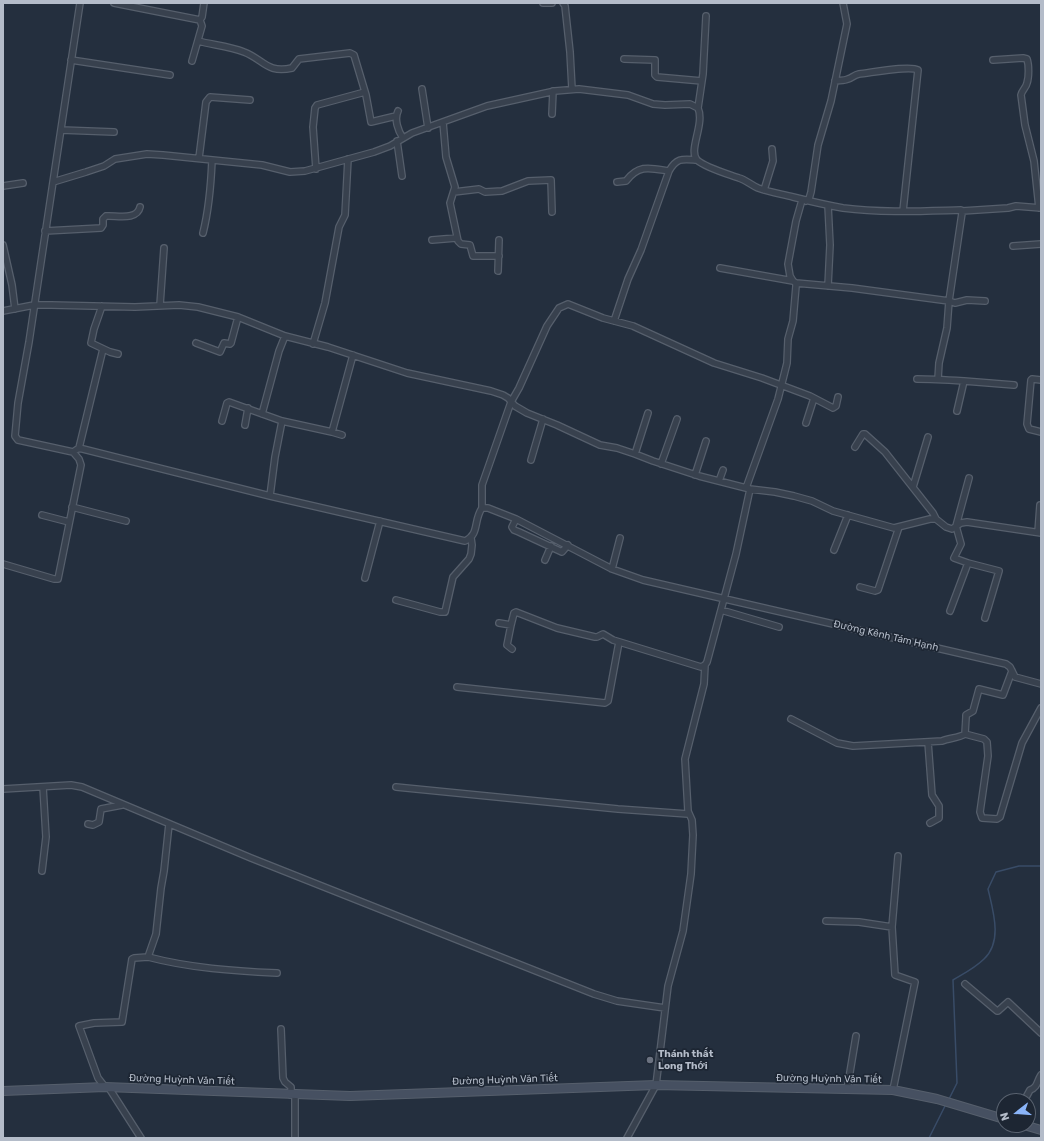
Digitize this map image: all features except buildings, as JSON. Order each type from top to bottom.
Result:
[{"type":"street","points":[[3,564],[58,580],[81,465],[79,459],[73,452],[18,440],[15,436],[18,403],[29,342],[80,3]]},
{"type":"street","points":[[114,3],[200,20]]},
{"type":"street","points":[[192,61],[202,26],[200,20],[202,17],[204,3]]},
{"type":"street","points":[[543,3],[552,3]]},
{"type":"street","points":[[563,3],[570,52],[572,89]]},
{"type":"street","points":[[627,1138],[656,1084],[664,1008],[668,986],[683,931],[691,874],[693,835],[692,820],[688,814],[685,759],[704,684],[705,665],[736,554],[748,489],[778,399],[787,363],[788,339],[792,321],[794,282],[789,271],[788,264],[796,221],[804,200],[809,199],[811,192],[818,145],[835,81],[847,24],[843,3]]},
{"type":"street","points":[[697,160],[694,149],[701,114],[698,108],[702,81],[706,16]]},
{"type":"street","points":[[198,41],[243,51],[258,59],[266,66],[279,70],[292,68],[299,59],[350,53],[354,55],[365,92],[371,122],[397,113],[399,133],[403,138]]},
{"type":"street","points":[[614,321],[669,170],[675,162],[681,159],[697,160],[705,165],[742,179],[757,188],[844,208],[903,211],[962,211],[1008,208],[1016,206],[1040,208],[1034,161],[1021,95],[1027,84],[1028,62],[1023,58],[992,60]]},
{"type":"street","points":[[624,59],[655,60],[655,75],[657,78],[702,81]]},
{"type":"street","points":[[71,60],[170,75]]},
{"type":"street","points":[[835,81],[846,80],[858,74],[895,69],[914,68],[918,70],[903,211]]},
{"type":"street","points":[[53,182],[104,166],[115,159],[147,154],[262,165],[290,172],[305,172],[374,152],[390,146],[403,138],[487,106],[553,91],[579,89],[628,95],[653,104],[690,104],[698,108]]},
{"type":"street","points":[[422,90],[428,128]]},
{"type":"street","points":[[552,114],[553,91]]},
{"type":"street","points":[[316,169],[313,127],[315,108],[317,105],[365,92]]},
{"type":"street","points":[[199,158],[206,102],[208,99],[210,97],[250,100]]},
{"type":"street","points":[[443,122],[446,157],[454,182],[454,192],[450,203],[456,238],[459,243],[470,245],[473,256],[499,256]]},
{"type":"street","points":[[61,130],[114,132]]},
{"type":"street","points":[[396,141],[402,176]]},
{"type":"street","points":[[764,190],[773,162],[772,149]]},
{"type":"street","points":[[313,344],[325,302],[339,227],[345,215],[348,159]]},
{"type":"street","points":[[203,233],[209,196],[212,160]]},
{"type":"street","points":[[617,182],[626,181],[636,170],[639,169],[646,168],[669,170]]},
{"type":"street","points":[[454,192],[479,189],[485,192],[502,191],[528,181],[551,180],[552,212]]},
{"type":"street","points":[[3,186],[23,183]]},
{"type":"street","points":[[828,205],[830,258],[828,286]]},
{"type":"street","points":[[45,231],[101,228],[103,225],[103,219],[106,216],[134,215],[139,211],[140,207]]},
{"type":"street","points":[[938,379],[939,363],[947,328],[962,211]]},
{"type":"street","points":[[432,240],[456,238]]},
{"type":"street","points":[[498,271],[499,240]]},
{"type":"street","points":[[1013,246],[1041,244]]},
{"type":"street","points":[[3,245],[12,285],[15,309]]},
{"type":"street","points":[[160,305],[164,248]]},
{"type":"street","points":[[720,268],[794,282],[852,288],[950,301],[955,303],[968,300],[985,301]]},
{"type":"street","points":[[79,448],[270,496],[465,541],[471,538],[474,534],[479,513],[482,508],[482,485],[511,402],[519,388],[547,326],[559,308],[568,304],[603,318],[633,326],[660,337],[714,363],[814,398],[833,408],[836,406],[838,397]]},
{"type":"street","points":[[3,311],[34,305],[179,305],[198,307],[238,317],[285,336],[407,373],[491,391],[503,395],[527,413],[600,445],[617,448],[695,475],[748,489],[794,496],[812,501],[833,511],[894,528],[930,519],[936,519]]},
{"type":"street","points":[[102,306],[90,341],[92,344],[118,354]]},
{"type":"street","points":[[196,343],[220,352],[224,343],[231,343],[238,317]]},
{"type":"street","points":[[262,414],[279,351],[285,336]]},
{"type":"street","points":[[73,452],[79,448],[103,349]]},
{"type":"street","points":[[332,432],[353,356]]},
{"type":"street","points":[[916,379],[1014,384]]},
{"type":"street","points":[[1041,380],[1031,380],[1026,424],[1029,429],[1041,432]]},
{"type":"street","points":[[957,411],[964,381]]},
{"type":"street","points":[[806,423],[814,398]]},
{"type":"street","points":[[222,422],[227,403],[229,402],[282,421],[342,435]]},
{"type":"street","points":[[245,425],[248,408]]},
{"type":"street","points":[[635,454],[648,412]]},
{"type":"street","points":[[531,460],[542,419]]},
{"type":"street","points":[[661,464],[677,419]]},
{"type":"street","points":[[270,496],[275,457],[282,421]]},
{"type":"street","points":[[855,447],[863,434],[865,434],[886,452],[936,519],[946,527],[952,529],[961,523],[967,522],[1039,532],[1040,504]]},
{"type":"street","points":[[913,487],[928,437]]},
{"type":"street","points":[[695,475],[706,441]]},
{"type":"street","points":[[719,481],[723,470]]},
{"type":"street","points":[[969,478],[956,526],[961,544],[954,558],[999,571],[985,618]]},
{"type":"street","points":[[72,507],[126,521]]},
{"type":"street","name":"Đường Kênh Tám Hạnh","points":[[482,508],[488,508],[516,519],[612,569],[643,580],[1006,664],[1010,667],[1015,677],[1041,684]]},
{"type":"street","points":[[42,515],[69,522]]},
{"type":"street","points":[[834,550],[848,515]]},
{"type":"street","points":[[516,519],[512,526],[514,530],[563,552],[568,545]]},
{"type":"street","points":[[365,578],[380,521]]},
{"type":"street","points":[[860,587],[875,591],[878,590],[899,527]]},
{"type":"street","points":[[396,600],[445,612],[453,577],[469,559],[471,554],[471,538]]},
{"type":"street","points":[[612,569],[620,538]]},
{"type":"street","points":[[545,560],[551,546]]},
{"type":"street","points":[[950,611],[968,563]]},
{"type":"street","points":[[720,610],[779,627]]},
{"type":"street","points":[[512,648],[507,645],[514,613],[516,612],[557,628],[597,638],[603,634],[619,642],[701,667],[705,665]]},
{"type":"street","points":[[499,623],[511,625]]},
{"type":"street","points":[[457,687],[604,703],[608,701],[619,642]]},
{"type":"street","points":[[965,734],[966,715],[973,711],[979,689],[1003,695],[1012,671]]},
{"type":"street","points":[[791,719],[838,743],[854,746],[942,741],[957,738],[965,734],[984,739],[987,742],[988,756],[980,812],[982,818],[997,820],[1000,817],[1022,743],[1041,708]]},
{"type":"street","points":[[928,742],[932,795],[939,806],[939,818],[930,823]]},
{"type":"street","points":[[3,789],[76,786],[251,858],[594,994],[617,1001],[664,1008]]},
{"type":"street","points":[[42,871],[46,837],[43,787]]},
{"type":"street","points":[[396,787],[618,809],[688,814]]},
{"type":"street","points":[[88,824],[93,825],[99,822],[100,809],[123,805]]},
{"type":"street","points":[[148,957],[156,934],[169,824]]},
{"type":"street","points":[[893,1090],[915,982],[895,974],[892,927],[898,856]]},
{"type":"street","points":[[826,921],[859,922],[892,927]]},
{"type":"street","points":[[141,1138],[107,1087],[98,1078],[79,1026],[94,1023],[122,1022],[132,960],[134,958],[148,957],[201,968],[277,973]]},
{"type":"street","points":[[965,984],[997,1011],[1008,1002],[1041,1033]]},
{"type":"street","points":[[281,1029],[283,1078],[290,1087],[293,1095],[294,1138]]},
{"type":"street","points":[[847,1090],[856,1036]]},
{"type":"street","points":[[1028,1093],[1030,1090],[1035,1088],[1041,1075]]},
{"type":"street","name":"Đường Huỳnh Văn Tiết","points":[[3,1091],[107,1087],[350,1096],[656,1084],[893,1090],[937,1099],[996,1117]]},
{"type":"waterway","points":[[949,1099],[957,1083],[953,980],[969,971],[990,952],[995,935],[995,926],[988,889],[996,872],[1019,866],[1041,866]]},
{"type":"waterway","points":[[929,1138],[946,1104]]},
{"type":"place","name":"Thánh thất Long Thới","points":[[650,1060]]}]
